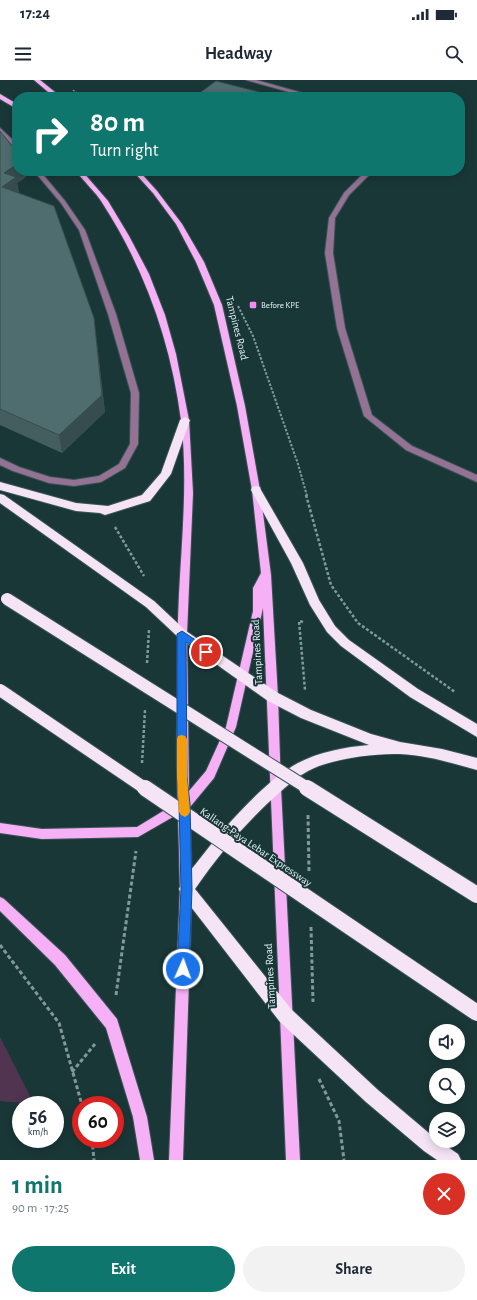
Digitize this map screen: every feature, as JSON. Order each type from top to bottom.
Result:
[{"type":"highway","points":[[0,486],[76,507],[104,509],[105,511],[146,498],[166,474],[185,420]]},
{"type":"highway","points":[[256,490],[297,563],[314,602],[331,629],[345,643],[414,693],[477,731]]},
{"type":"highway","points":[[0,498],[150,604],[182,634],[273,696],[306,714],[369,740],[477,764]]},
{"type":"highway","points":[[0,594],[477,895]]},
{"type":"highway","name":"Kallang-Paya Lebar Expressway","points":[[0,690],[477,1013]]},
{"type":"highway","points":[[400,748],[352,751],[323,759],[298,770],[275,788],[240,820],[211,854],[186,889],[286,1016],[372,1096],[430,1145],[452,1160]]},
{"type":"main road","points":[[37,80],[52,92]]},
{"type":"main road","points":[[0,96],[12,104]]},
{"type":"main road","points":[[83,176],[105,201],[126,236],[145,274],[161,315],[172,354],[185,420],[189,493],[182,634],[182,777],[186,889],[176,1160]]},
{"type":"main road","name":"Tampines Road","points":[[141,176],[155,192],[179,224],[200,262],[218,305],[241,406],[256,490],[266,575],[273,696],[275,788],[293,1160]]},
{"type":"main road","points":[[0,828],[42,834],[138,832],[184,804],[210,774],[231,727],[258,611],[258,588],[266,575]]},
{"type":"main road","points":[[0,903],[60,960],[112,1024],[140,1117],[147,1160]]},
{"type":"lane","points":[[249,80],[295,92]]},
{"type":"lane","points":[[0,130],[12,143]]},
{"type":"lane","points":[[0,461],[16,469],[49,480],[74,483],[101,479],[122,466],[134,444],[135,393],[112,314],[82,230],[63,202],[41,176]]},
{"type":"lane","points":[[365,176],[346,194],[332,218],[329,253],[341,328],[368,416],[409,448],[477,479]]},
{"type":"path","points":[[236,300],[253,336],[298,464],[331,585],[358,623],[458,694]]},
{"type":"path","points":[[105,511],[142,570]]},
{"type":"path","points":[[0,945],[59,1023],[79,1096]]},
{"type":"path","points":[[72,1072],[112,1024]]},
{"type":"path","points":[[93,1148],[94,1160]]},
{"type":"shaded area","points":[[0,1037],[30,1096],[12,1096],[12,1102],[0,1101]]},
{"type":"building","points":[[216,81],[259,92],[201,92]]},
{"type":"building","points":[[0,131],[12,146],[12,167],[4,173],[16,177],[2,187],[54,206],[94,318],[102,395],[59,435],[0,409]]},
{"type":"slow traffic","points":[[182,739],[182,777],[185,812]]},
{"type":"place","name":"Before KPE","points":[[253,305]]},
{"type":"route","points":[[183,969],[186,889],[182,777],[182,634],[206,652]]}]
